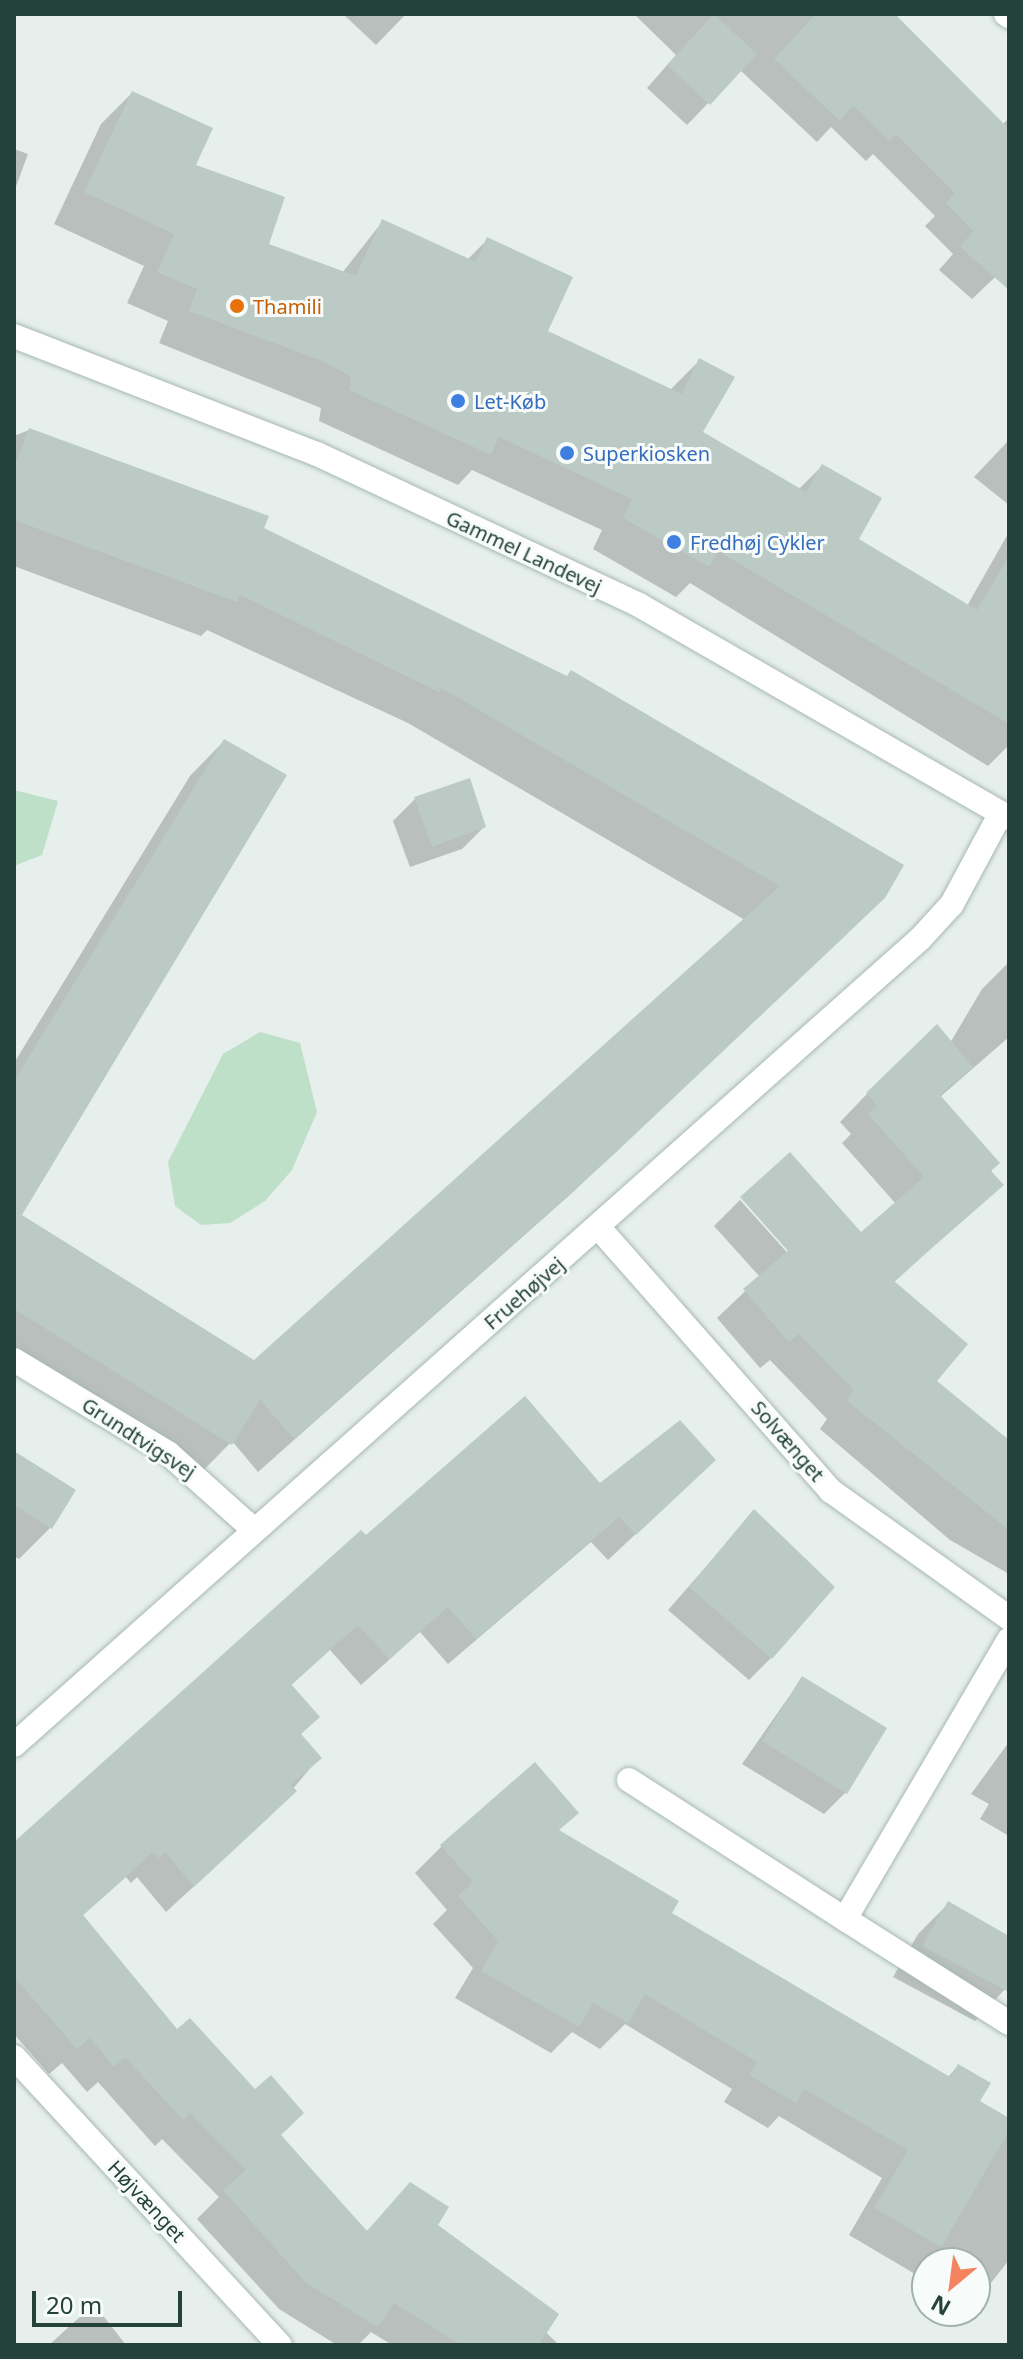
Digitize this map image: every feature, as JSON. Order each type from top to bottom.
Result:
[{"type":"street","name":"Gammel Landevej","points":[[14,336],[317,454],[639,605],[1005,815]]},
{"type":"street","name":"Fruehøjvej","points":[[14,1745],[253,1529],[599,1228],[920,939],[952,904],[1005,815]]},
{"type":"street","name":"Solvænget","points":[[599,1228],[831,1491],[1009,1618]]},
{"type":"street","name":"Grundtvigsvej","points":[[14,1360],[168,1453],[253,1529]]},
{"type":"street","points":[[845,1919],[1009,1640]]},
{"type":"street","points":[[629,1780],[1009,2023]]},
{"type":"street","name":"Højvænget","points":[[14,2057],[280,2345]]},
{"type":"green space","points":[[14,790],[58,801],[42,855],[14,866]]},
{"type":"green space","points":[[260,1032],[300,1043],[317,1112],[292,1170],[265,1201],[230,1223],[201,1225],[175,1206],[168,1162],[223,1054]]},
{"type":"building","points":[[714,14],[757,54],[710,105],[667,65]]},
{"type":"building","points":[[816,14],[895,14],[1009,129],[1009,290],[960,247],[973,231],[946,203],[955,193],[896,134],[890,141],[853,106],[840,121],[774,59]]},
{"type":"building","points":[[132,91],[213,128],[196,165],[285,197],[269,244],[356,276],[382,219],[476,262],[487,237],[573,277],[548,331],[682,394],[699,358],[735,377],[703,432],[806,492],[822,464],[882,498],[859,539],[977,610],[1009,556],[1009,724],[718,551],[709,567],[623,518],[632,499],[499,437],[491,455],[349,390],[351,377],[325,362],[189,311],[197,289],[157,272],[174,234],[84,192]]},
{"type":"building","points":[[29,428],[269,516],[264,528],[567,676],[571,670],[904,865],[885,898],[610,1158],[294,1439],[260,1400],[232,1445],[14,1309],[14,1081],[224,739],[287,775],[22,1215],[254,1360],[780,886],[438,686],[441,693],[240,595],[237,602],[14,520],[14,468]]},
{"type":"building","points":[[470,778],[486,827],[432,847],[414,797]]},
{"type":"building","points":[[937,1024],[973,1067],[940,1095],[1000,1163],[991,1171],[1004,1185],[894,1281],[968,1344],[937,1381],[1009,1440],[1009,1530],[846,1400],[854,1390],[799,1334],[789,1342],[743,1289],[788,1251],[740,1197],[790,1152],[861,1232],[924,1177],[868,1114],[877,1106],[866,1093]]},
{"type":"building","points":[[525,1396],[600,1483],[680,1420],[716,1460],[636,1535],[619,1517],[476,1639],[448,1607],[389,1659],[358,1625],[291,1684],[320,1717],[301,1734],[322,1758],[291,1785],[297,1791],[194,1887],[165,1852],[159,1858],[153,1852],[83,1915],[177,2029],[190,2018],[255,2089],[271,2075],[304,2113],[281,2135],[367,2231],[410,2182],[449,2207],[438,2225],[559,2314],[539,2345],[461,2345],[394,2303],[378,2327],[306,2283],[223,2190],[246,2170],[190,2113],[183,2120],[125,2057],[114,2067],[90,2038],[77,2049],[14,1977],[14,1842],[361,1530],[366,1535]]},
{"type":"building","points":[[14,1451],[76,1490],[52,1529],[14,1505]]},
{"type":"building","points":[[754,1509],[835,1587],[772,1659],[689,1587]]},
{"type":"building","points":[[802,1676],[887,1728],[847,1794],[762,1741]]},
{"type":"building","points":[[535,1762],[579,1813],[559,1830],[679,1901],[672,1913],[950,2077],[958,2064],[991,2083],[980,2101],[1009,2118],[1009,2131],[941,2247],[874,2208],[908,2150],[804,2089],[796,2103],[749,2075],[757,2062],[645,1994],[628,2023],[593,2003],[579,2027],[481,1971],[498,1941],[458,1896],[473,1882],[440,1845]]},
{"type":"building","points":[[948,1901],[1009,1936],[1009,1992],[922,1946]]},
{"type":"place","name":"Thamili","points":[[237,306]]},
{"type":"place","name":"Let-Køb","points":[[458,401]]},
{"type":"place","name":"Superkiosken","points":[[567,453]]},
{"type":"place","name":"Fredhøj Cykler","points":[[674,542]]}]
